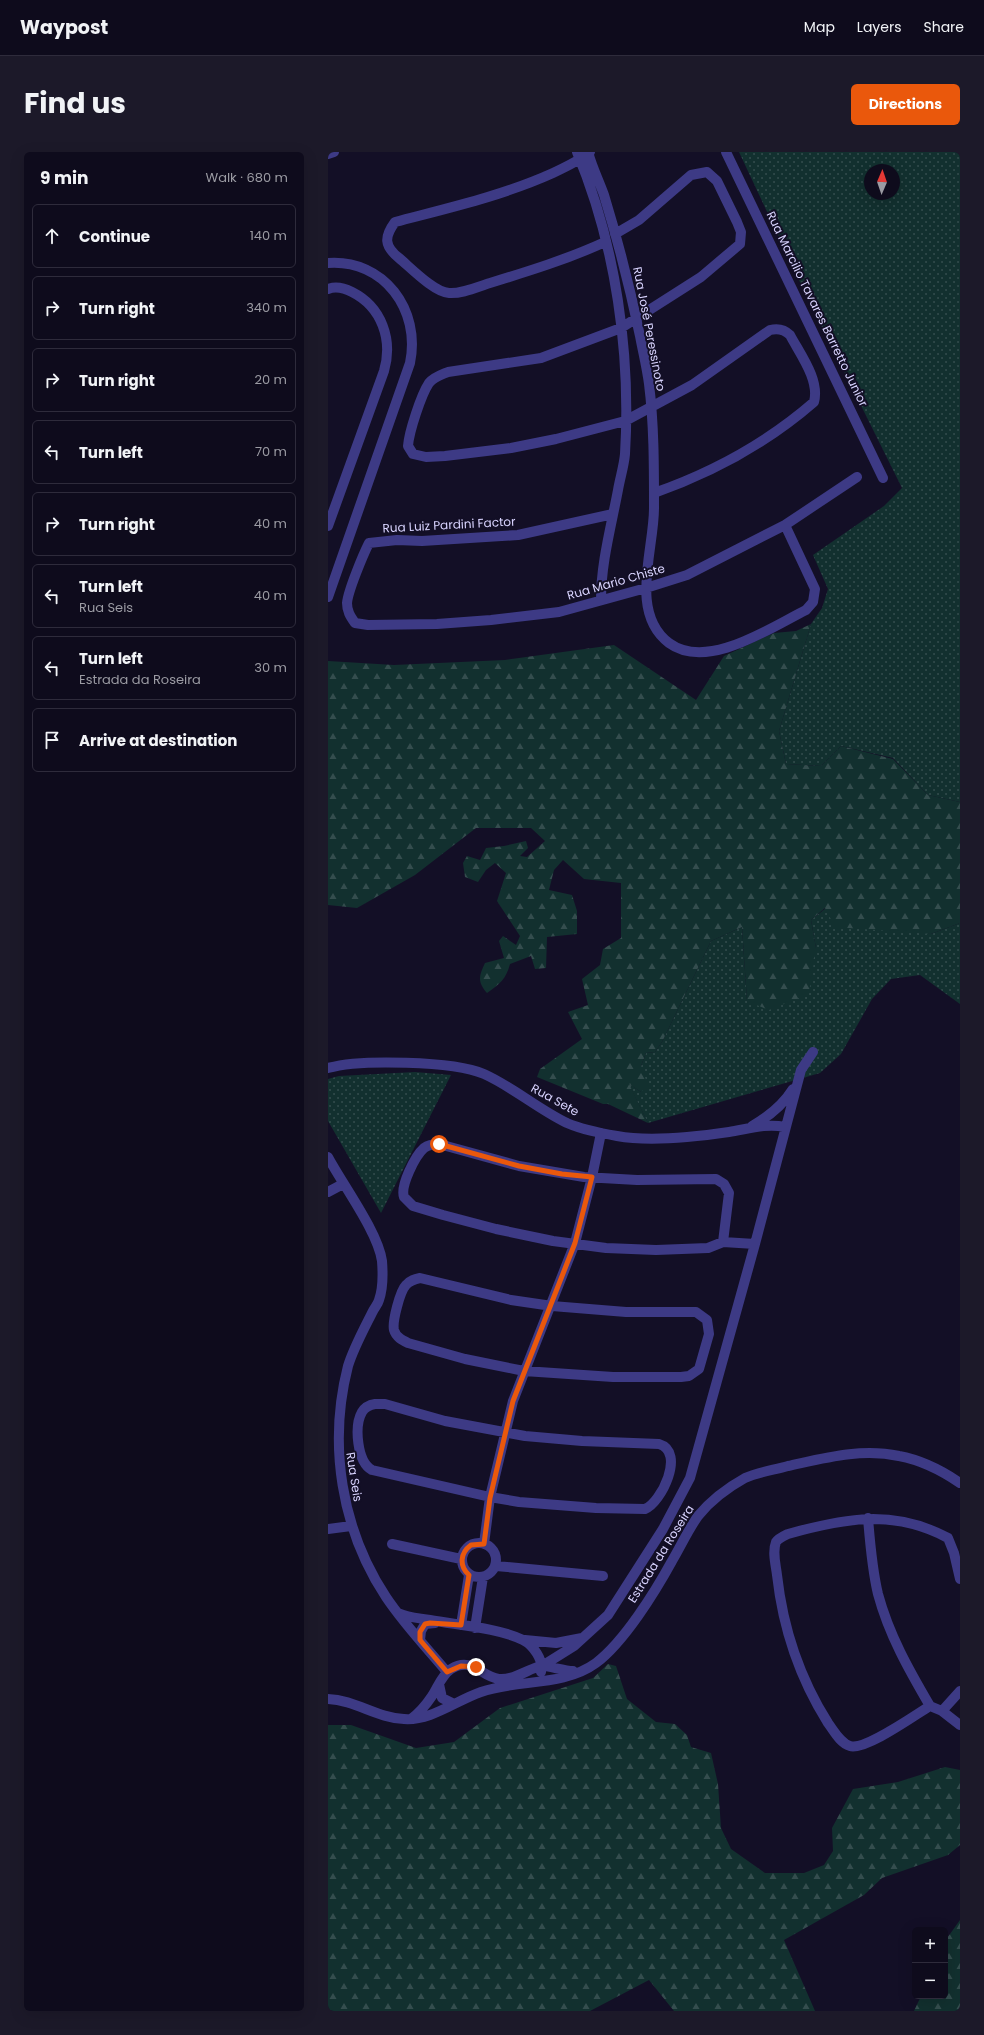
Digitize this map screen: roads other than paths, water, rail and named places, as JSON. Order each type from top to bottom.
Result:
[{"type":"street","points":[[328,154],[334,152]]},
{"type":"street","name":"Rua Marcilio Tavares Barretto Junior","points":[[726,152],[883,478]]},
{"type":"street","points":[[601,600],[601,575],[625,456],[625,354],[606,242],[589,181],[584,154],[528,184],[472,202],[395,222],[387,232],[387,244],[395,255],[439,291],[448,293],[460,292],[559,261],[606,242]]},
{"type":"street","name":"Rua José Peressinoto","points":[[584,154],[603,194],[631,290],[649,383],[654,515],[646,588],[647,609],[658,633],[679,650],[692,653],[708,653],[739,643],[806,610],[813,602],[815,589],[785,525]]},
{"type":"street","points":[[615,234],[639,220],[691,175],[702,172],[712,176],[717,181],[741,232],[740,244],[735,250],[701,277],[621,328],[541,358],[448,372],[435,377],[429,384],[409,434],[408,446],[413,454],[426,457],[446,456],[511,448],[556,439],[625,421],[692,385],[770,330],[778,329],[787,331],[816,391],[814,402],[763,439],[715,467],[680,484],[654,493]]},
{"type":"street","points":[[328,263],[356,266],[371,272],[385,282],[397,295],[406,310],[411,327],[412,341],[410,363],[328,597]]},
{"type":"street","points":[[328,289],[342,288],[357,294],[369,304],[383,324],[388,348],[384,371],[328,526]]},
{"type":"street","name":"Rua Mario Chiste","points":[[355,623],[368,625],[437,624],[491,620],[558,612],[646,588],[687,575],[785,525],[857,477]]},
{"type":"street","name":"Rua Luiz Pardini Factor","points":[[355,623],[349,615],[347,602],[364,552],[369,543],[397,540],[422,541],[518,536],[613,514]]},
{"type":"street","points":[[411,1719],[425,1706],[447,1672],[456,1667],[467,1665],[476,1667],[493,1678],[508,1678],[542,1666],[584,1638],[608,1615],[617,1603],[669,1519],[690,1478],[755,1244],[797,1082],[801,1070],[813,1052]]},
{"type":"street","name":"Rua Sete","points":[[328,1063],[342,1065],[419,1064],[450,1066],[474,1070],[498,1082],[568,1123],[620,1137],[678,1137],[769,1125],[785,1127]]},
{"type":"street","name":"Rua Sete","points":[[328,1068],[342,1065]]},
{"type":"street","points":[[746,1129],[775,1110],[788,1098],[797,1082]]},
{"type":"street","points":[[484,1544],[490,1498],[505,1432],[524,1371],[552,1306],[575,1243],[592,1177],[601,1133]]},
{"type":"street","points":[[723,1242],[729,1193],[721,1181],[711,1178],[637,1180],[562,1174],[519,1166],[439,1144],[430,1145],[423,1149],[403,1186],[404,1197],[413,1206],[496,1229],[553,1241],[606,1248],[656,1250],[708,1248],[723,1242],[755,1244]]},
{"type":"street","name":"Rua Seis","points":[[328,1157],[378,1244],[383,1271],[379,1301],[362,1332],[349,1361],[337,1414],[338,1468],[343,1502],[351,1526],[370,1570],[398,1613],[447,1672]]},
{"type":"street","points":[[328,1192],[343,1184]]},
{"type":"street","points":[[420,1278],[511,1300],[552,1306],[626,1312],[700,1313],[707,1320],[710,1329],[699,1369],[689,1376],[613,1378],[524,1371],[465,1359],[408,1343],[400,1339],[395,1332],[393,1325],[404,1287],[412,1280],[420,1278]]},
{"type":"street","points":[[380,1403],[445,1421],[505,1432],[582,1441],[659,1444],[664,1445],[669,1451],[672,1463],[658,1497],[652,1505],[645,1509],[544,1505],[490,1498],[368,1468],[363,1463],[360,1456],[359,1423],[365,1408],[380,1403]]},
{"type":"street","name":"Estrada da Roseira","points":[[328,1699],[346,1701],[397,1719],[411,1719],[425,1717],[489,1689],[565,1677],[596,1663],[605,1655],[634,1621],[654,1592],[698,1516],[711,1502],[728,1488],[747,1477],[832,1456],[876,1452],[918,1461],[936,1468],[960,1483]]},
{"type":"street","points":[[868,1518],[874,1575],[883,1609],[895,1642],[930,1706],[942,1710],[958,1721]]},
{"type":"street","points":[[930,1706],[867,1744],[858,1747],[849,1746],[841,1741],[821,1711],[804,1679],[791,1647],[779,1596],[775,1557],[776,1542],[781,1537],[800,1530],[848,1520],[868,1518],[916,1524],[930,1528],[948,1538],[954,1553],[960,1579]]},
{"type":"street","points":[[328,1529],[351,1526]]},
{"type":"street","points":[[392,1544],[462,1559]]},
{"type":"street","points":[[484,1544],[495,1552],[496,1566],[491,1573],[483,1577],[469,1575],[463,1568],[462,1559],[464,1551],[471,1545],[484,1544]]},
{"type":"street","points":[[496,1566],[603,1576]]},
{"type":"street","points":[[461,1625],[469,1575]]},
{"type":"street","points":[[475,1628],[483,1577]]},
{"type":"street","points":[[398,1613],[406,1617],[461,1625],[522,1640],[556,1643],[584,1638]]},
{"type":"street","points":[[420,1640],[420,1632],[425,1624],[439,1622]]},
{"type":"street","points":[[522,1640],[534,1649],[542,1666],[540,1674],[531,1682]]},
{"type":"street","name":"Estrada da Roseira","points":[[542,1666],[563,1671],[579,1671]]},
{"type":"street","points":[[486,1674],[490,1681],[489,1689]]},
{"type":"street","points":[[439,1684],[442,1698],[454,1704]]},
{"type":"street","points":[[942,1710],[960,1691]]}]
